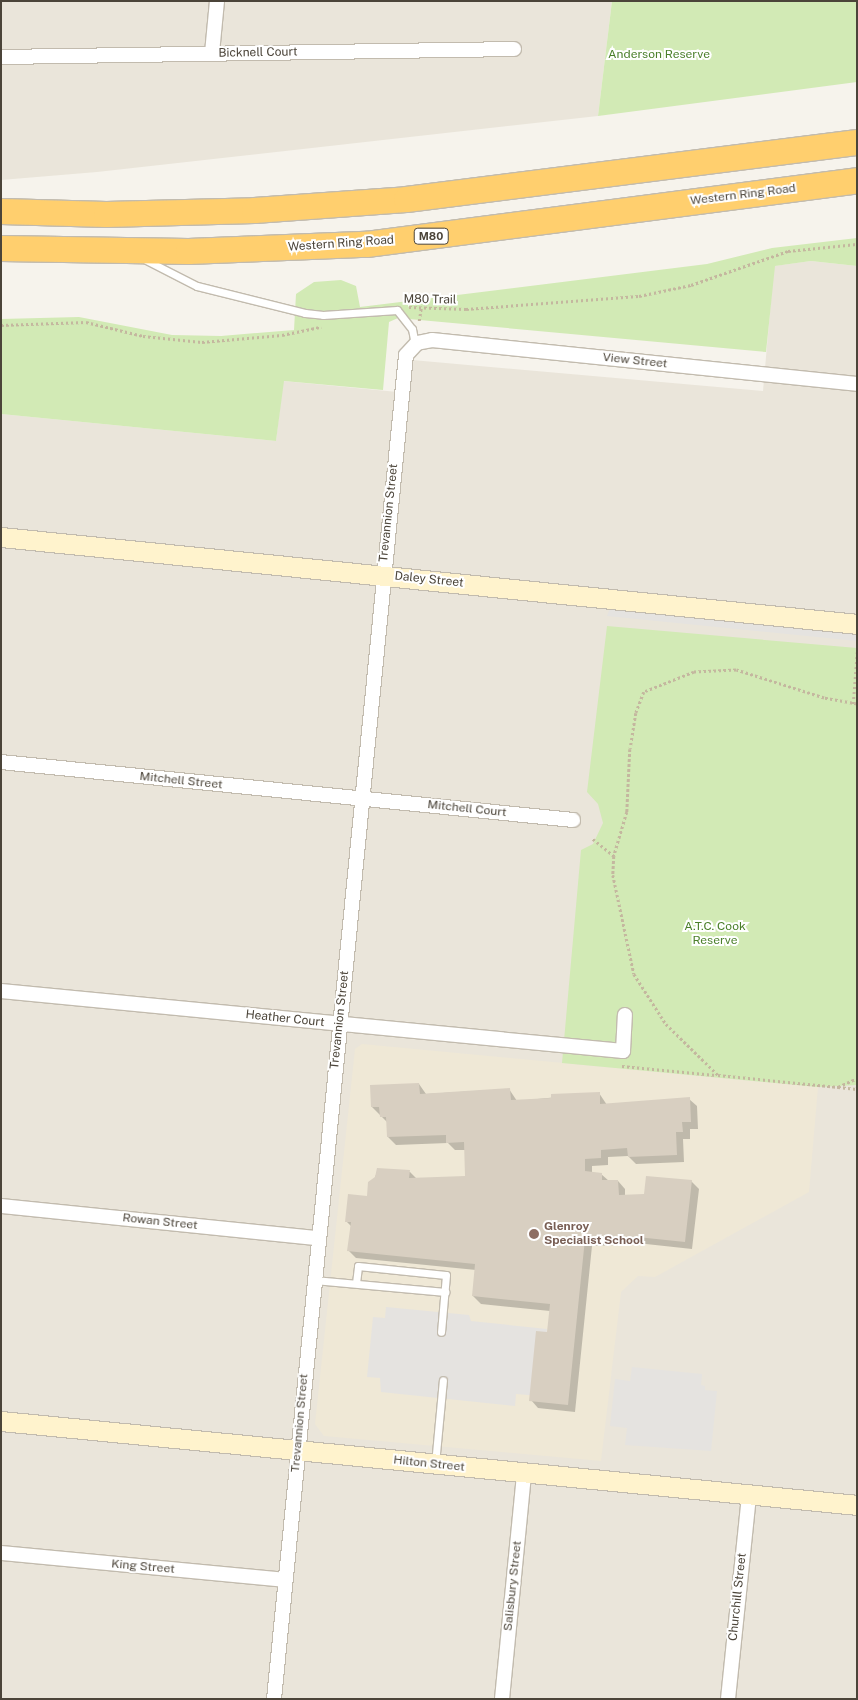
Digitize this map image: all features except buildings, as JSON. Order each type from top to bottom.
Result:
[{"type":"highway","points":[[1,211],[106,214],[254,210],[406,199],[857,142]]},
{"type":"highway","name":"Western Ring Road","points":[[1,248],[128,251],[366,244],[857,180]]},
{"type":"street","points":[[212,54],[217,1]]},
{"type":"street","name":"Bicknell Court","points":[[1,57],[514,49]]},
{"type":"street","name":"View Street","points":[[415,345],[432,340],[857,384]]},
{"type":"street","name":"Trevannion Street","points":[[274,1699],[405,361],[415,345]]},
{"type":"street","name":"Daley Street","points":[[1,536],[857,624]]},
{"type":"street","name":"Mitchell Street","points":[[1,762],[362,799]]},
{"type":"street","name":"Mitchell Court","points":[[362,799],[573,820]]},
{"type":"street","name":"Heather Court","points":[[1,990],[623,1051],[625,1015]]},
{"type":"street","name":"Rowan Street","points":[[1,1206],[318,1238]]},
{"type":"street","name":"Hilton Street","points":[[1,1421],[524,1474],[857,1505]]},
{"type":"street","name":"Salisbury Street","points":[[502,1699],[524,1474]]},
{"type":"street","name":"Churchill Street","points":[[728,1699],[748,1495]]},
{"type":"street","name":"King Street","points":[[1,1553],[285,1580]]},
{"type":"lane","points":[[128,251],[197,286],[305,312],[323,315],[389,309],[398,310],[412,329],[415,345]]},
{"type":"lane","points":[[356,1283],[358,1266],[446,1275],[441,1332]]},
{"type":"lane","points":[[314,1280],[445,1292]]},
{"type":"lane","points":[[434,1464],[443,1380]]},
{"type":"path","name":"M80 Trail","points":[[389,309],[466,309],[639,296],[691,284],[778,254],[857,244]]},
{"type":"path","points":[[1,325],[86,322],[143,336],[202,342],[282,336],[330,325]]},
{"type":"path","points":[[857,652],[855,704],[824,698],[736,670],[694,672],[644,692],[636,713],[630,749],[627,812],[614,856],[613,876],[631,965],[666,1024],[718,1075],[857,1089]]},
{"type":"path","points":[[593,838],[614,856]]},
{"type":"path","points":[[838,1087],[857,1078]]},
{"type":"shaded area","points":[[1,1],[612,1],[598,116],[97,172],[1,180]]},
{"type":"shaded area","points":[[811,261],[857,266],[857,1699],[1,1699],[1,414],[276,441],[283,381],[408,393],[412,360],[763,391],[774,266]]},
{"type":"shaded area","points":[[610,608],[857,633],[857,641],[607,616]]},
{"type":"shaded area","name":"Glenroy Specialist School","points":[[362,1044],[818,1087],[809,1192],[655,1277],[638,1276],[621,1292],[601,1461],[324,1436],[315,1424],[355,1049]]},
{"type":"shaded area","points":[[386,1307],[469,1315],[471,1321],[547,1329],[540,1396],[516,1394],[515,1406],[381,1392],[380,1378],[367,1377],[373,1317],[385,1318]]},
{"type":"shaded area","points":[[632,1367],[702,1374],[701,1385],[705,1386],[705,1390],[717,1391],[711,1451],[625,1445],[627,1428],[610,1426],[615,1379],[630,1381]]},
{"type":"green space","name":"Anderson Reserve","points":[[612,1],[857,1],[857,82],[598,116]]},
{"type":"green space","points":[[857,238],[857,266],[811,261],[775,266],[766,352],[398,318],[389,322],[383,390],[284,381],[276,441],[1,414],[1,319],[79,317],[172,335],[221,336],[294,330],[296,294],[314,282],[341,280],[356,286],[360,307],[707,264],[772,248]]},
{"type":"green space","name":"A.T.C. Cook Reserve","points":[[607,626],[857,648],[857,1085],[818,1087],[562,1063],[581,850],[593,844],[603,823],[598,804],[587,792]]},
{"type":"place","name":"Glenroy Specialist School","points":[[534,1234]]}]
